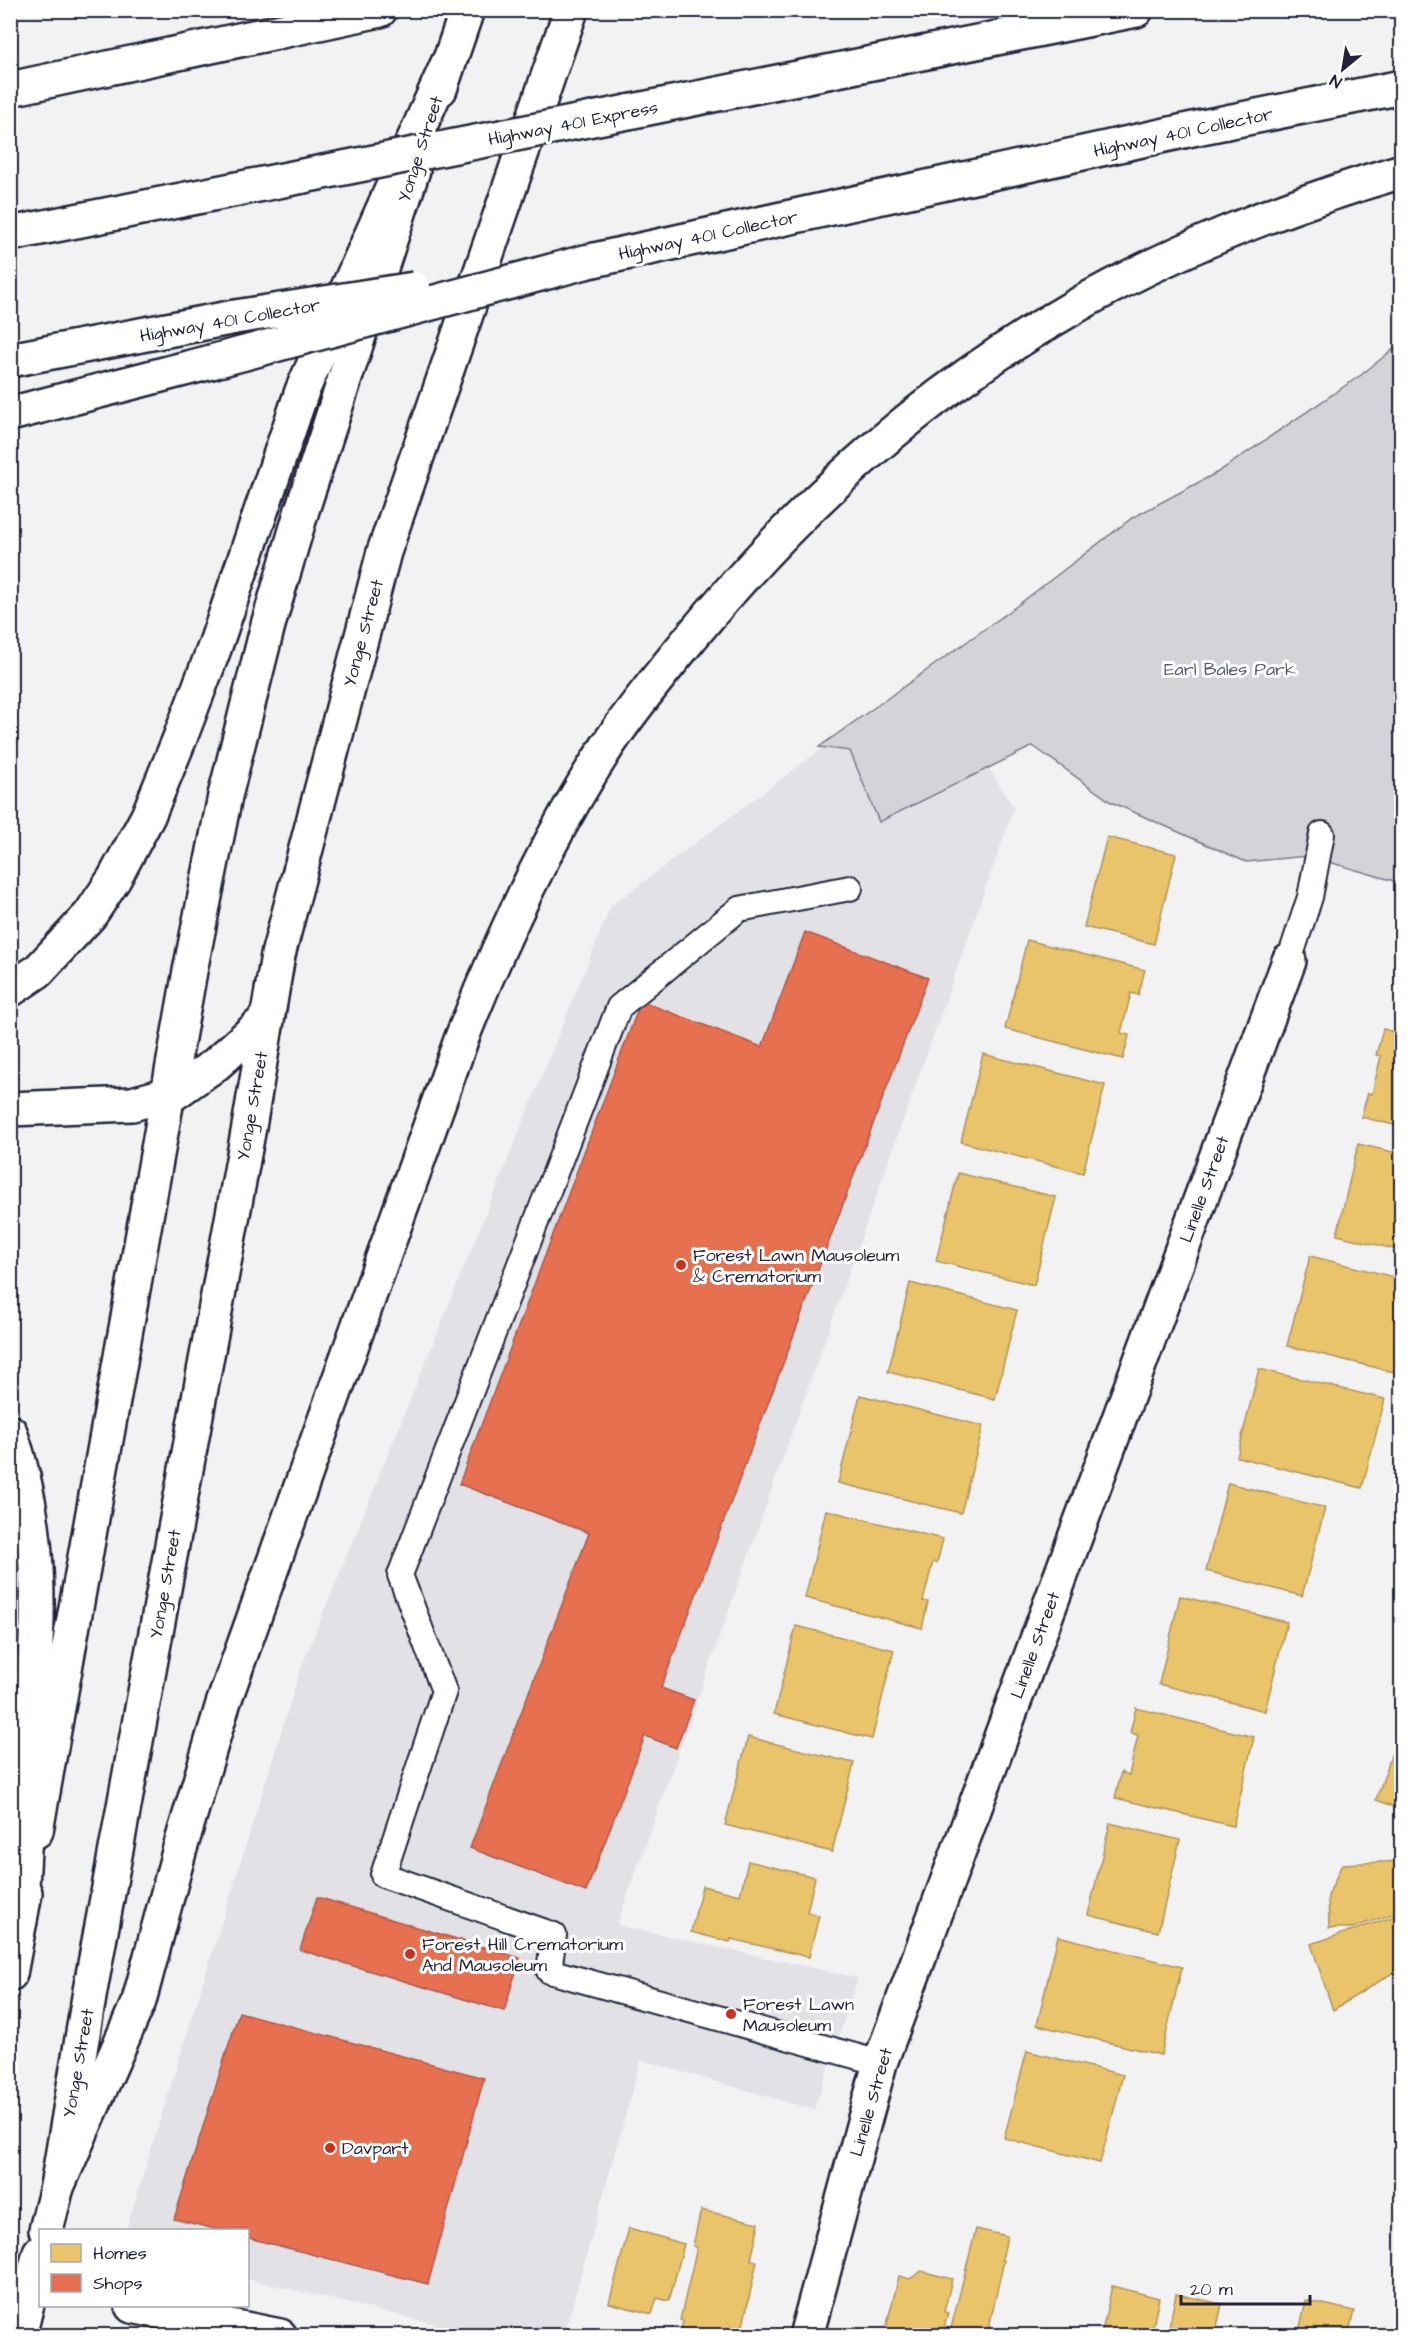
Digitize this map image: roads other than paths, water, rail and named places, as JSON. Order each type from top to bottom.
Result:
[{"type":"main road","name":"Yonge Street","points":[[10,1974],[212,855],[239,738],[268,625],[305,499],[467,10]]},
{"type":"main road","name":"Yonge Street","points":[[46,2229],[57,2187],[90,1991],[278,955],[384,552],[571,10]]},
{"type":"main road","name":"Highway 401 Express","points":[[10,234],[1136,10]]},
{"type":"main road","points":[[10,89],[372,12]]},
{"type":"main road","points":[[10,990],[38,971],[90,915],[114,879],[148,816],[214,649],[302,391],[448,63]]},
{"type":"main road","name":"Highway 401 Collector","points":[[10,360],[235,317],[585,262],[1202,127],[1401,87]]},
{"type":"main road","points":[[57,2187],[139,2001],[179,1852],[229,1685],[461,1040],[482,986],[530,881],[561,823],[612,739],[716,607],[787,529],[866,455],[978,368],[1099,293],[1221,235],[1349,187],[1401,171]]},
{"type":"main road","points":[[10,414],[585,262]]},
{"type":"main road","name":"Linelle Street","points":[[806,2336],[880,2063],[1288,962]]},
{"type":"main road","points":[[10,1109],[132,1104],[176,1092],[216,1064],[262,1022],[268,1012]]},
{"type":"main road","points":[[10,1432],[29,1499],[38,1572],[20,1921]]},
{"type":"main road","points":[[19,2336],[36,2285],[39,2260]]},
{"type":"main road","points":[[137,2307],[280,2336]]},
{"type":"lane","points":[[1288,962],[1310,897],[1322,834]]},
{"type":"lane","points":[[850,888],[739,909],[619,1007],[400,1575],[444,1691],[383,1875],[554,1935],[549,1971],[880,2063]]},
{"type":"place","name":"Forest Lawn Mausoleum & Crematorium","points":[[681,1265]]},
{"type":"place","name":"Forest Hill Crematorium And Mausoleum","points":[[410,1954]]},
{"type":"place","name":"Forest Lawn Mausoleum","points":[[731,2014]]},
{"type":"place","name":"Davpart","points":[[330,2148]]},
{"type":"park label","name":"Earl Bales Park","points":[[1230,669]]}]
